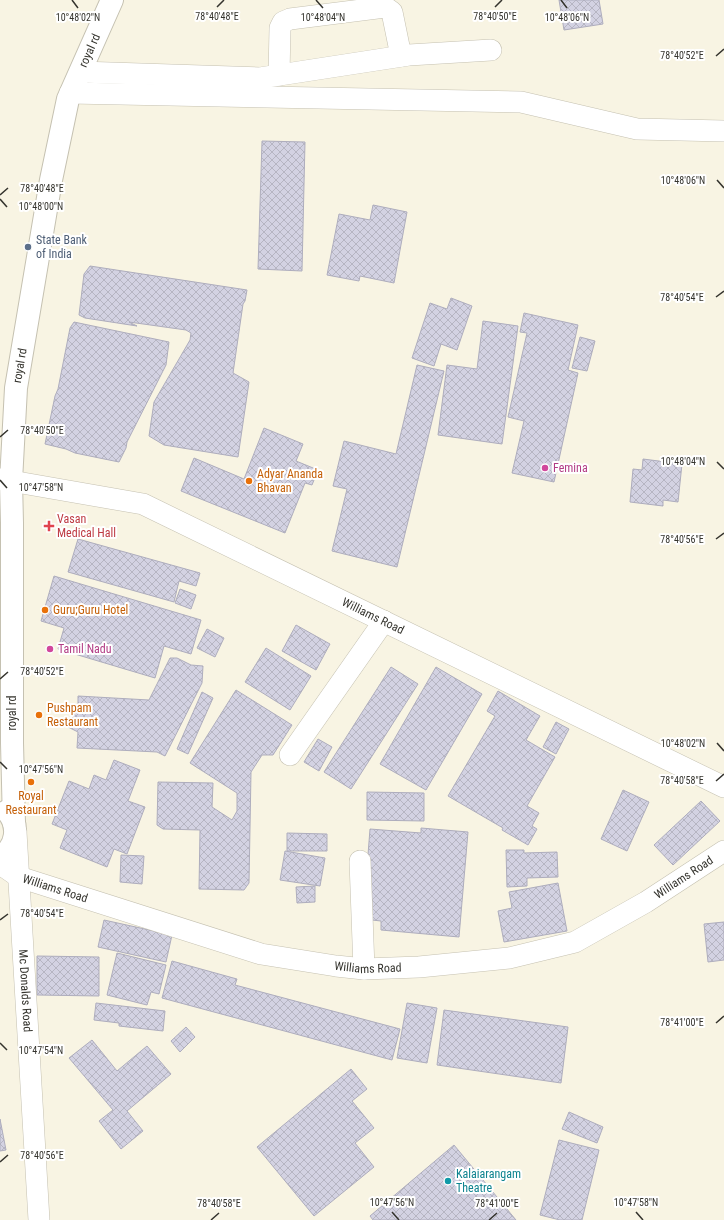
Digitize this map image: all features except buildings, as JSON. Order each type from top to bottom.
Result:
[{"type":"main road","name":"royal rd","points":[[15,828],[12,743],[6,709],[12,523],[6,480],[16,388],[51,180],[68,99],[112,0]]},
{"type":"main road","points":[[0,770],[12,743]]},
{"type":"main road","points":[[0,805],[10,814],[15,828],[14,842],[9,850],[0,857]]},
{"type":"street","points":[[279,75],[280,28],[283,22],[290,19],[385,6],[392,12],[401,56]]},
{"type":"street","points":[[80,72],[260,78],[401,56],[491,50]]},
{"type":"street","points":[[70,93],[521,102],[637,129],[724,131]]},
{"type":"street","name":"Williams Road","points":[[6,480],[143,504],[724,787]]},
{"type":"street","points":[[290,755],[384,621]]},
{"type":"street","name":"Mc Donalds Road","points":[[15,828],[39,1220]]},
{"type":"street","name":"Williams Road","points":[[0,864],[19,877],[261,954],[364,969],[419,967],[509,958],[575,942],[646,902],[724,851]]},
{"type":"street","points":[[360,861],[364,969]]},
{"type":"place","name":"State Bank of India","points":[[28,247]]},
{"type":"place","name":"Femina","points":[[545,468]]},
{"type":"place","name":"Adyar Ananda Bhavan","points":[[249,481]]},
{"type":"place","name":"Vasan Medical Hall","points":[[49,526]]},
{"type":"place","name":"Guru;Guru Hotel","points":[[45,610]]},
{"type":"place","name":"Tamil Nadu","points":[[50,649]]},
{"type":"place","name":"Pushpam Restaurant","points":[[39,715]]},
{"type":"place","name":"Royal Restaurant","points":[[31,782]]},
{"type":"place","name":"Kalaiarangam Theatre","points":[[448,1181]]}]
